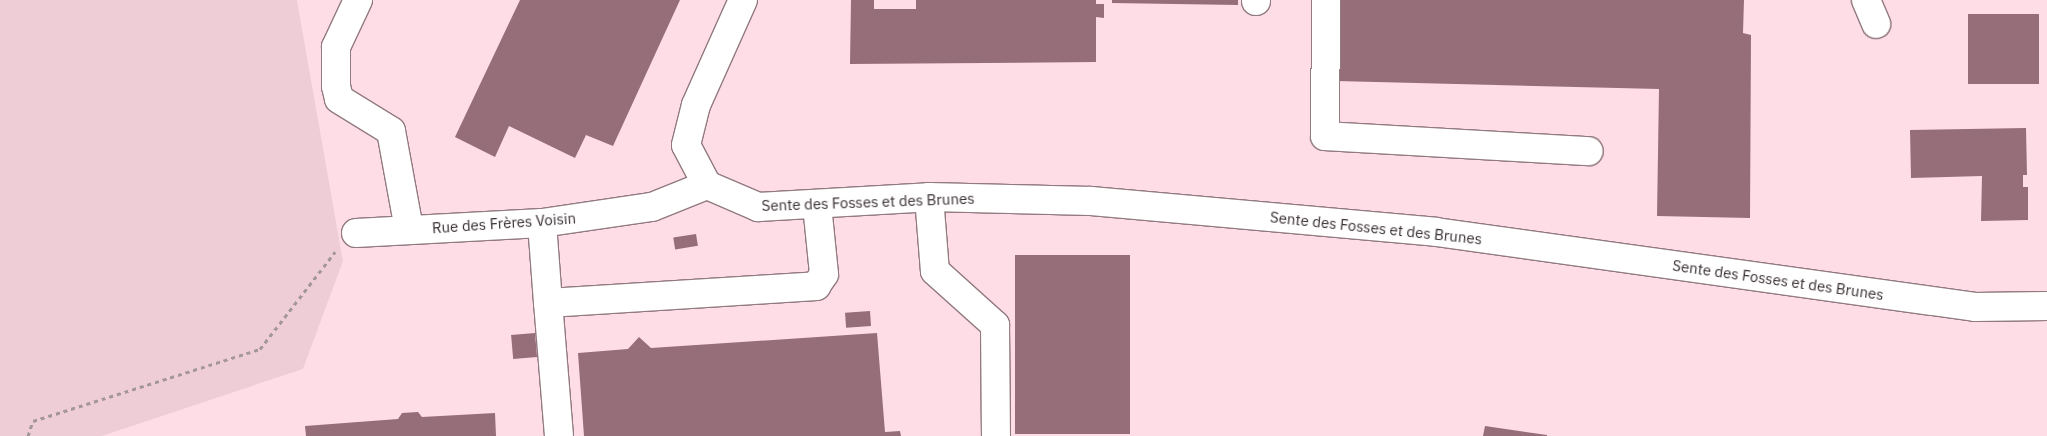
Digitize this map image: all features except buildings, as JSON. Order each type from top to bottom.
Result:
[{"type":"street","points":[[358,0],[336,46],[336,86],[339,99],[391,131],[409,229]]},
{"type":"street","points":[[707,185],[686,145],[696,105],[743,0]]},
{"type":"street","points":[[1326,0],[1325,136],[1589,151]]},
{"type":"street","name":"Rue des Frères Voisin","points":[[356,233],[542,223],[652,207],[707,185]]},
{"type":"street","name":"Sente des Fosses et des Brunes","points":[[707,185],[758,207],[929,197],[1091,201],[1436,232],[1975,307],[2047,306]]},
{"type":"street","points":[[929,197],[935,272],[995,325],[996,436]]},
{"type":"street","points":[[548,303],[816,286],[824,274],[817,205]]},
{"type":"street","points":[[542,223],[559,436]]},
{"type":"path","points":[[28,436],[34,421],[260,349],[331,256],[356,233]]},
{"type":"shaded area","points":[[0,0],[297,0],[343,261],[303,369],[102,436],[0,436]]},
{"type":"shaded area","points":[[297,0],[2047,0],[2047,436],[102,436],[303,369],[343,260]]}]
